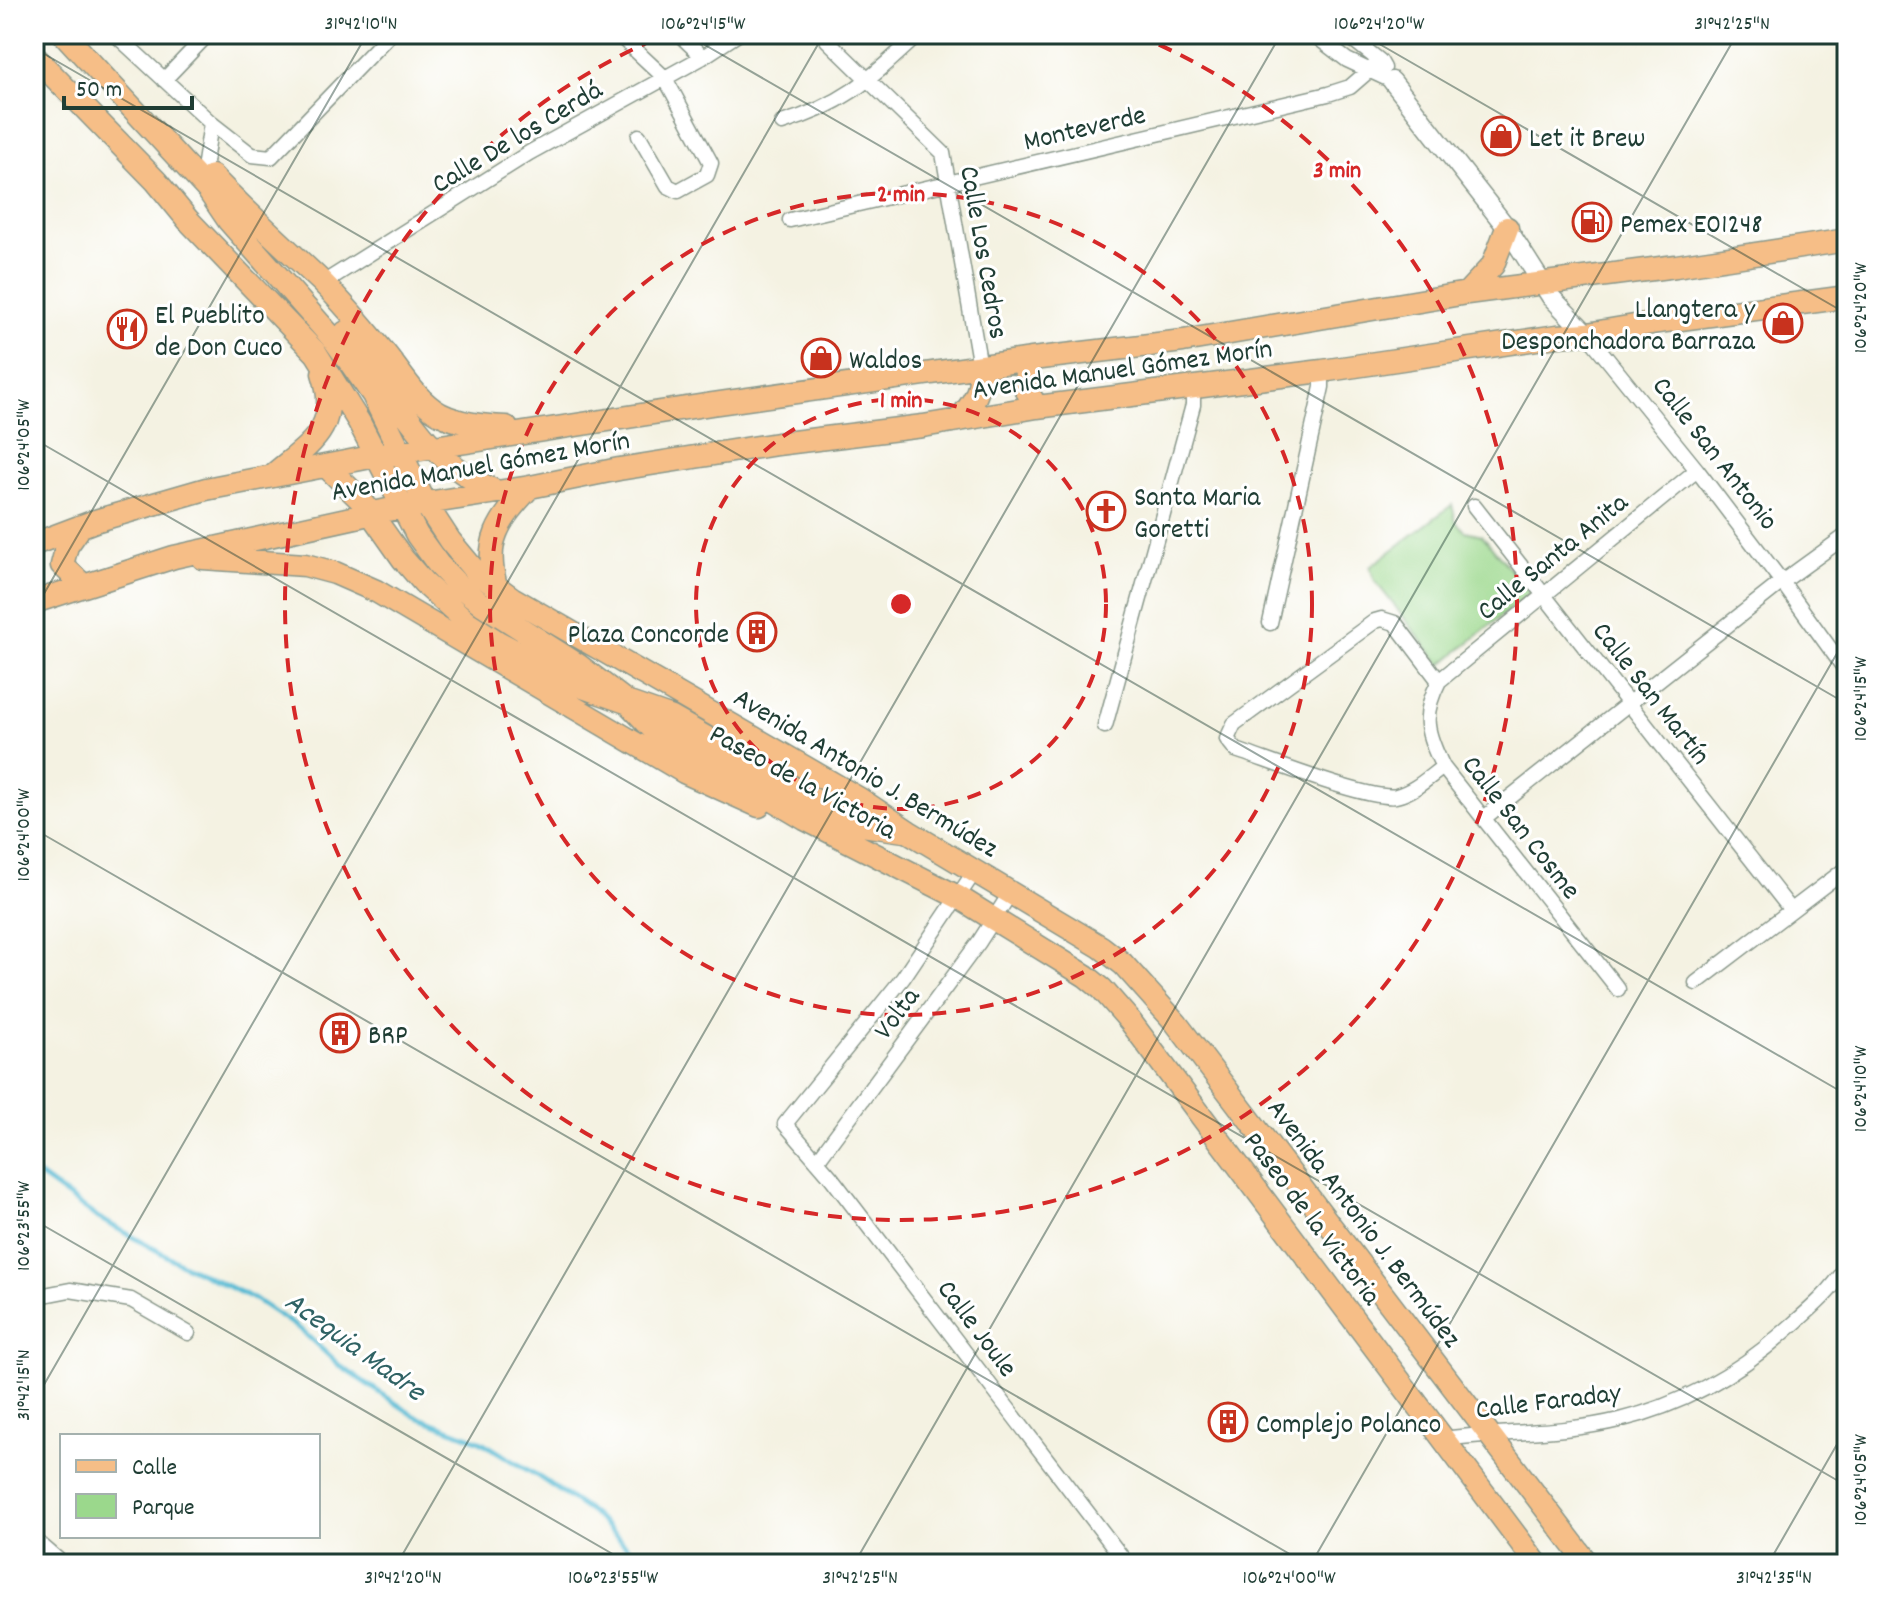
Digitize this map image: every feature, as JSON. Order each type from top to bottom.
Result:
[{"type":"main road","name":"Avenida Antonio J. Bermúdez","points":[[64,34],[208,190],[229,221],[349,359],[373,395],[425,503],[462,556],[497,589],[858,798],[1101,947],[1144,985],[1588,1564]]},
{"type":"main road","name":"Paseo de la Victoria","points":[[34,56],[156,181],[188,220],[316,353],[339,386],[417,535],[458,585],[482,604],[578,665],[628,703],[652,728],[805,819],[996,919],[1086,976],[1116,1003],[1537,1564]]},
{"type":"main road","points":[[92,64],[111,71],[131,86],[204,169],[286,251],[323,283],[382,349],[422,400],[439,413],[472,424],[551,429]]},
{"type":"main road","points":[[156,181],[203,211],[229,221],[286,268],[328,310],[364,353],[430,447],[472,481],[495,491]]},
{"type":"main road","points":[[1467,293],[1493,265],[1507,228]]},
{"type":"main road","name":"Avenida Manuel Gómez Morín","points":[[34,544],[81,526],[206,489],[376,456],[1032,359],[1183,341],[1467,293],[1847,240]]},
{"type":"main road","name":"Avenida Manuel Gómez Morín","points":[[34,602],[82,584],[174,557],[401,507],[530,487],[635,466],[1037,407],[1322,371],[1847,297]]},
{"type":"main road","points":[[271,477],[310,444],[326,419],[330,404],[328,390],[316,353]]},
{"type":"main road","points":[[1032,359],[1026,372],[1025,388],[1037,407]]},
{"type":"main road","points":[[959,419],[979,391],[980,367]]},
{"type":"main road","points":[[327,467],[345,482],[372,514],[424,583],[467,622],[583,687],[672,718],[846,818],[862,825],[909,832]]},
{"type":"main road","points":[[497,589],[490,568],[497,528],[507,511],[530,487]]},
{"type":"main road","points":[[81,526],[67,546],[62,565],[82,584]]},
{"type":"main road","points":[[174,557],[276,561],[335,573],[427,619],[684,772],[756,805],[805,819]]},
{"type":"street","points":[[115,34],[211,123],[252,155],[271,157],[390,34]]},
{"type":"street","points":[[164,80],[208,34]]},
{"type":"street","points":[[618,34],[665,78],[711,163],[707,175],[678,191],[668,186],[639,136]]},
{"type":"street","points":[[679,34],[703,57]]},
{"type":"street","name":"Calle De los Cerdá","points":[[323,283],[529,153],[703,57],[738,34]]},
{"type":"street","points":[[782,123],[833,105],[868,81],[919,34]]},
{"type":"street","points":[[1313,34],[1347,60],[1374,66]]},
{"type":"street","points":[[1346,34],[1374,66]]},
{"type":"street","name":"Calle Los Cedros","points":[[827,40],[943,153],[980,367]]},
{"type":"street","name":"Calle San Antonio","points":[[1374,66],[1392,81],[1507,228],[1566,315],[1587,334],[1697,470],[1847,672]]},
{"type":"street","name":"Monteverde","points":[[790,220],[1328,94],[1350,87],[1374,66]]},
{"type":"street","points":[[204,169],[211,123]]},
{"type":"street","points":[[1270,623],[1322,387],[1322,371]]},
{"type":"street","points":[[1105,726],[1193,405],[1193,387]]},
{"type":"street","name":"Calle Santa Anita","points":[[1439,681],[1697,470]]},
{"type":"street","name":"Calle San Martín","points":[[1474,506],[1791,910]]},
{"type":"street","points":[[1484,818],[1782,582],[1847,535]]},
{"type":"street","points":[[1439,681],[1395,623],[1382,619],[1375,621],[1234,724],[1227,739],[1236,750],[1374,796],[1398,796],[1410,791],[1443,767]]},
{"type":"street","name":"Calle San Cosme","points":[[1439,681],[1431,697],[1427,727],[1443,767],[1618,989]]},
{"type":"street","points":[[1696,983],[1847,868]]},
{"type":"street","name":"Volta","points":[[785,1124],[903,978],[975,871]]},
{"type":"street","name":"Volta","points":[[817,1161],[996,919],[1011,892]]},
{"type":"street","name":"Calle Joule","points":[[785,1124],[817,1161],[1127,1564]]},
{"type":"street","name":"Calle Faraday","points":[[1443,1439],[1489,1432],[1566,1428],[1617,1420],[1666,1405],[1709,1386],[1761,1353],[1842,1287],[1847,1266]]},
{"type":"street","points":[[34,1297],[70,1290],[131,1300],[188,1333]]},
{"type":"street","points":[[34,1539],[63,1564]]},
{"type":"green space","points":[[1452,505],[1456,522],[1465,531],[1482,535],[1530,593],[1441,665],[1375,581],[1370,567]]},
{"type":"waterway","name":"Acequia Madre","points":[[34,1172],[95,1216],[256,1300],[301,1330],[340,1366],[415,1416],[480,1441],[536,1475],[593,1514],[645,1564]]},
{"type":"place","name":"Let it Brew","points":[[1501,136]]},
{"type":"place","name":"Pemex E01248","points":[[1592,222]]},
{"type":"place","name":"Llangtera y Desponchadora Barraza","points":[[1783,323]]},
{"type":"place","name":"El Pueblito de Don Cuco","points":[[127,329]]},
{"type":"place","name":"Waldos","points":[[821,358]]},
{"type":"place","name":"Santa Maria Goretti","points":[[1106,511]]},
{"type":"place","name":"Plaza Concorde","points":[[757,632]]},
{"type":"place","name":"BRP","points":[[340,1033]]},
{"type":"place","name":"Complejo Polanco","points":[[1228,1422]]}]
